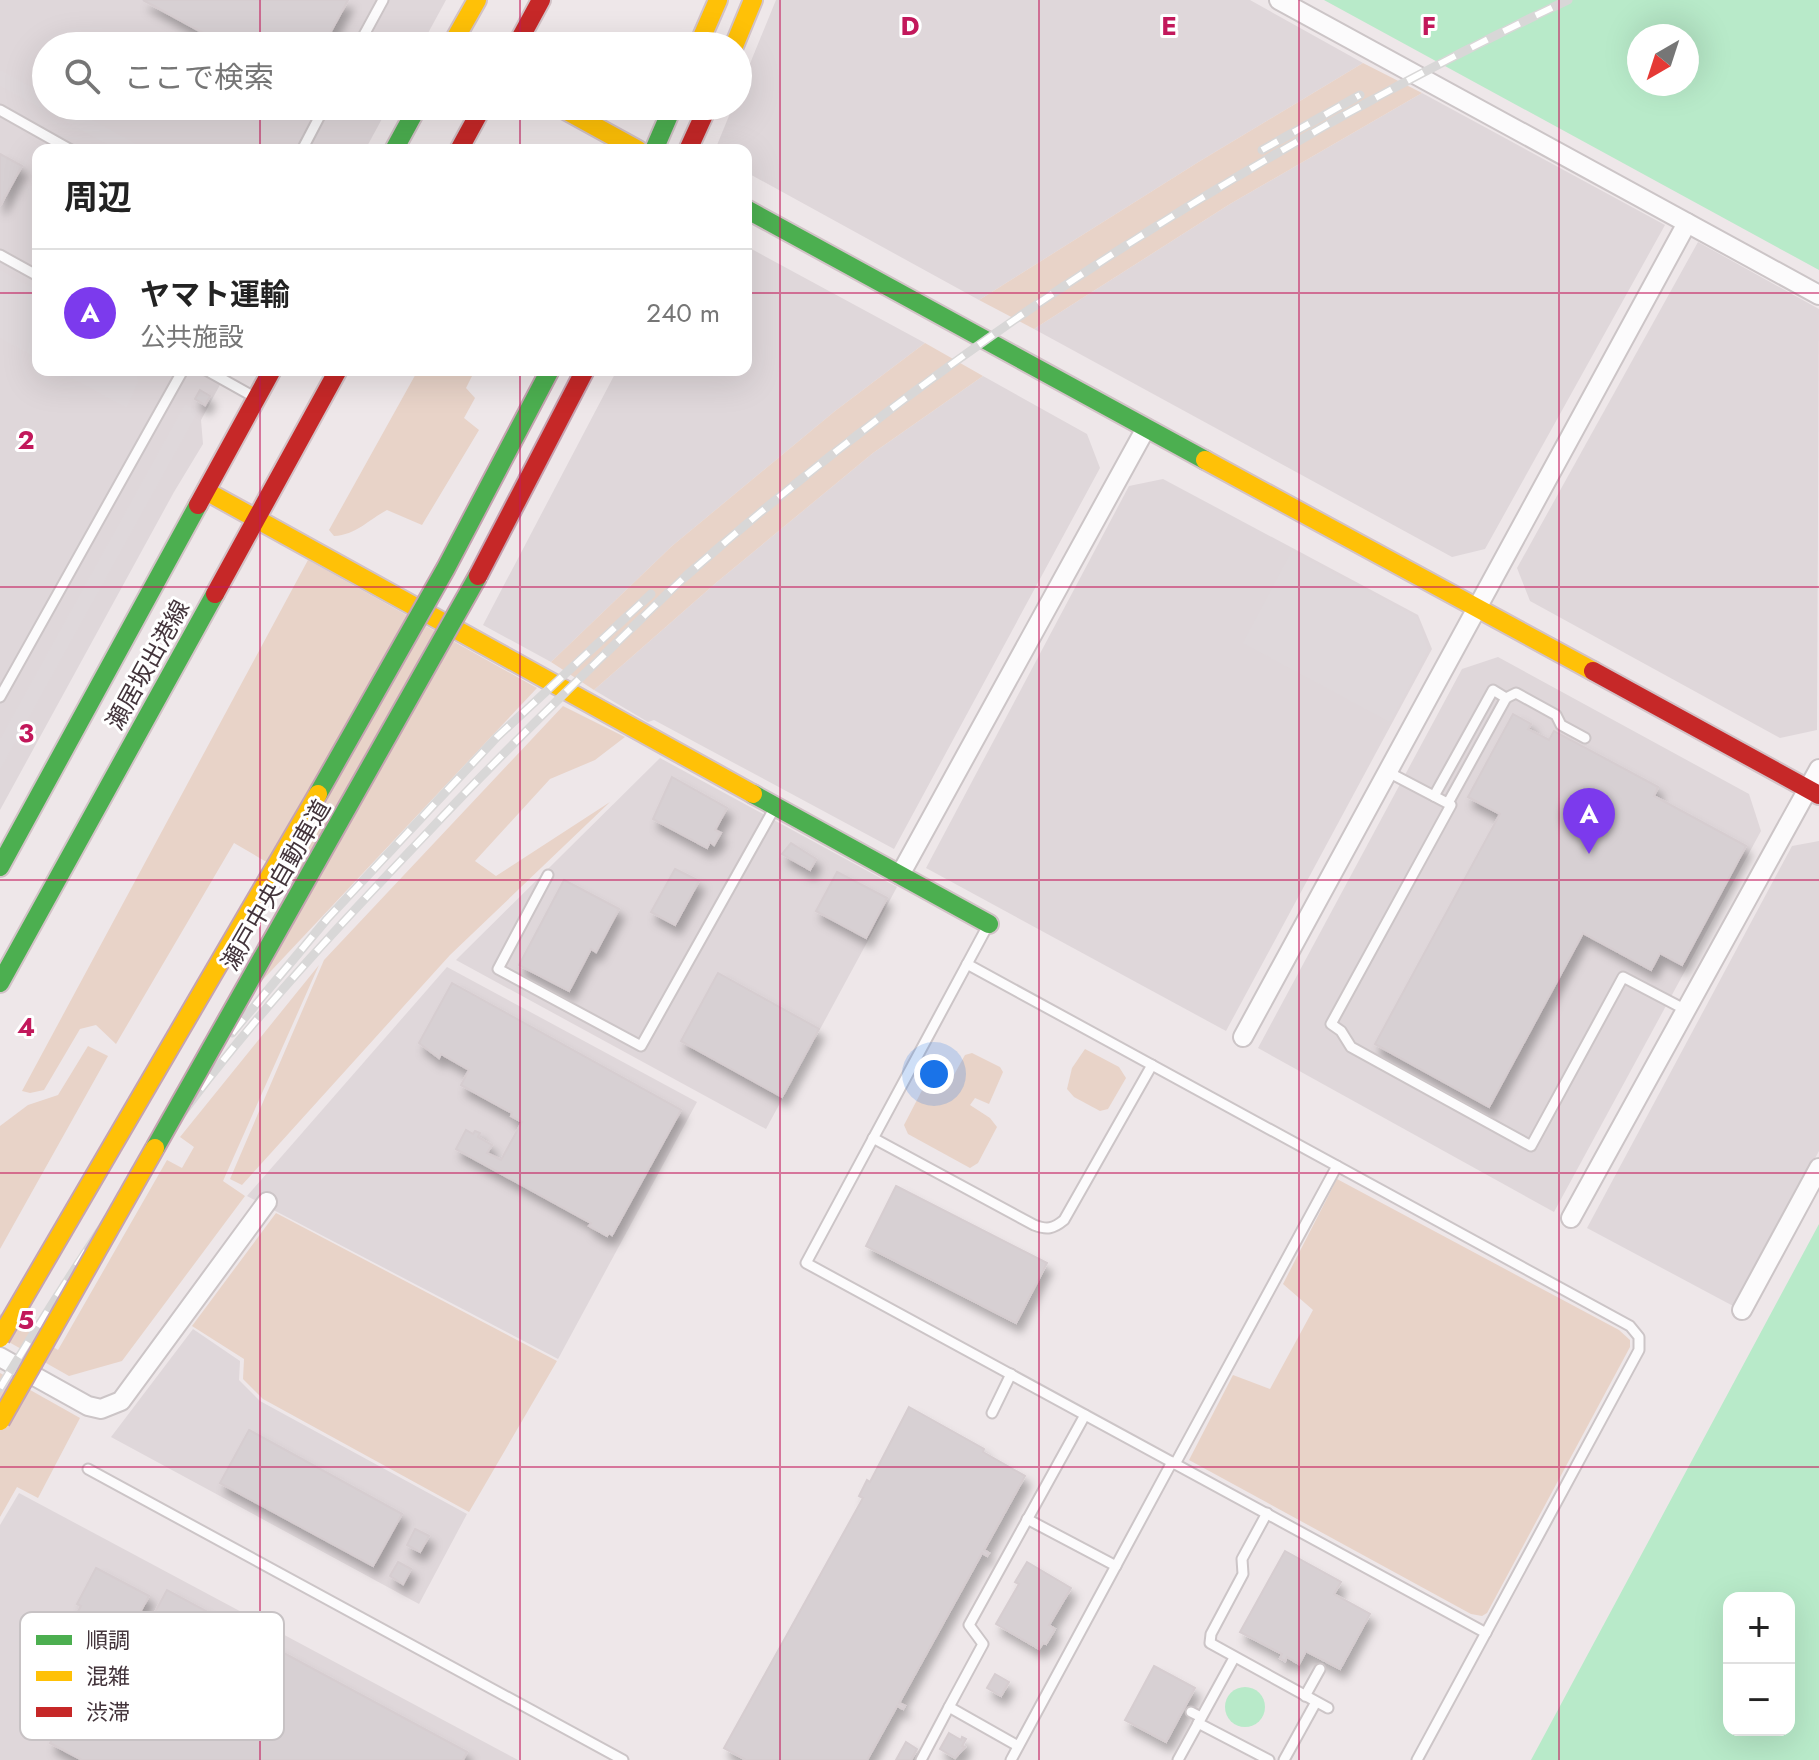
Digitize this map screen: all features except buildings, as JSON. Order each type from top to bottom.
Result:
[{"type":"main road","points":[[459,32],[477,0]]},
{"type":"main road","points":[[524,32],[541,0]]},
{"type":"main road","points":[[704,32],[718,0]]},
{"type":"main road","points":[[740,32],[753,0]]},
{"type":"main road","points":[[397,144],[410,120]]},
{"type":"main road","points":[[462,144],[475,120]]},
{"type":"main road","points":[[583,120],[627,144]]},
{"type":"main road","points":[[657,144],[667,120]]},
{"type":"main road","points":[[691,144],[702,120]]},
{"type":"main road","points":[[752,212],[1814,792]]},
{"type":"main road","name":"瀬居坂出港線","points":[[0,867],[269,376]]},
{"type":"main road","name":"瀬居坂出港線","points":[[0,983],[335,376]]},
{"type":"main road","name":"瀬戸中央自動車道","points":[[0,1338],[333,768],[446,568],[547,376]]},
{"type":"main road","name":"瀬戸中央自動車道","points":[[0,1421],[474,583],[582,376]]},
{"type":"main road","points":[[206,491],[989,924]]},
{"type":"street","points":[[1279,0],[1819,295]]},
{"type":"street","points":[[1243,1037],[1687,223]]},
{"type":"street","points":[[900,875],[1146,428]]},
{"type":"street","points":[[1571,1218],[1686,1010],[1814,792],[1819,769]]},
{"type":"street","points":[[1742,1310],[1819,1168]]},
{"type":"street","points":[[0,1357],[88,1406],[101,1409],[121,1401],[267,1202]]},
{"type":"lane","points":[[366,32],[383,0]]},
{"type":"lane","points":[[0,110],[60,144]]},
{"type":"lane","points":[[305,144],[318,120]]},
{"type":"lane","points":[[0,255],[32,273]]},
{"type":"lane","points":[[0,697],[180,376]]},
{"type":"lane","points":[[217,376],[257,398]]},
{"type":"lane","points":[[1434,796],[1493,690],[1506,698]]},
{"type":"lane","points":[[1448,803],[1506,698],[1516,693],[1556,715],[1561,725],[1585,738]]},
{"type":"lane","points":[[1387,771],[1451,805],[1331,1024],[1341,1031],[1351,1047],[1531,1146],[1623,977],[1686,1010]]},
{"type":"lane","points":[[548,875],[498,969],[641,1046],[775,806]]},
{"type":"lane","points":[[989,924],[806,1263],[1486,1633]]},
{"type":"lane","points":[[967,964],[1630,1326],[1639,1337],[1639,1350],[1417,1760]]},
{"type":"lane","points":[[873,1138],[1034,1225],[1044,1229],[1056,1227],[1064,1220],[1152,1065]]},
{"type":"lane","points":[[1011,1760],[1337,1166]]},
{"type":"lane","points":[[992,1413],[1011,1374]]},
{"type":"lane","points":[[921,1760],[983,1644],[969,1625],[1085,1415]]},
{"type":"lane","points":[[88,1469],[623,1760]]},
{"type":"lane","points":[[1267,1513],[1242,1559],[1243,1574],[1211,1634],[1210,1643],[1328,1708]]},
{"type":"lane","points":[[1027,1519],[1116,1566]]},
{"type":"lane","points":[[1178,1760],[1234,1658]]},
{"type":"lane","points":[[1305,1696],[1320,1669]]},
{"type":"lane","points":[[1284,1760],[1316,1702]]},
{"type":"lane","points":[[949,1707],[1018,1746]]},
{"type":"lane","points":[[1191,1712],[1269,1760]]},
{"type":"shaded area","points":[[0,0],[446,0],[429,32],[32,32],[32,120],[381,120],[368,144],[32,144],[32,376],[225,376],[201,420],[203,444],[0,810]]},
{"type":"shaded area","points":[[776,0],[1250,0],[1363,63],[979,300],[752,175],[752,144],[717,144],[727,120],[752,120],[752,59]]},
{"type":"shaded area","points":[[1324,0],[1819,0],[1819,270]]},
{"type":"shaded area","points":[[1363,63],[1422,93],[1230,204],[1034,329],[979,300],[1200,161]]},
{"type":"shaded area","points":[[0,70],[32,87],[32,103],[0,86]]},
{"type":"shaded area","points":[[1422,93],[1665,225],[1485,549],[1452,557],[1034,329],[1230,204]]},
{"type":"shaded area","points":[[63,120],[92,120],[136,144],[107,144]]},
{"type":"shaded area","points":[[1698,242],[1819,309],[1817,730],[1780,738],[1530,601],[1517,568]]},
{"type":"shaded area","points":[[752,249],[925,343],[835,411],[672,546],[551,662],[483,625],[614,376],[752,376]]},
{"type":"shaded area","points":[[0,270],[32,288],[32,356],[0,338]]},
{"type":"shaded area","points":[[925,343],[983,376],[873,453],[717,582],[594,690],[551,662],[672,546],[835,411]]},
{"type":"shaded area","points":[[68,376],[137,376],[138,382],[127,408]]},
{"type":"shaded area","points":[[415,376],[472,376],[466,388],[475,398],[464,418],[479,430],[422,525],[387,510],[342,535],[334,536],[329,530]]},
{"type":"shaded area","points":[[983,376],[1087,434],[1100,468],[894,849],[654,720],[648,722],[594,690],[717,582],[873,453]]},
{"type":"shaded area","points":[[185,404],[198,412],[0,770],[0,739]]},
{"type":"shaded area","points":[[1163,479],[1418,615],[1432,649],[1226,1031],[926,868],[1129,486]]},
{"type":"shaded area","points":[[1292,551],[1417,617],[1428,650],[1390,722],[1243,643]]},
{"type":"shaded area","points":[[308,560],[537,688],[255,988],[313,889],[234,843],[116,1044],[96,1025],[80,1029],[44,1090],[22,1091]]},
{"type":"shaded area","points":[[1498,657],[1749,794],[1761,831],[1554,1212],[1258,1048],[1462,669]]},
{"type":"shaded area","points":[[563,706],[625,737],[595,760],[550,779],[475,861],[496,876],[610,802],[450,955],[242,1185],[230,1179],[324,960]]},
{"type":"shaded area","points":[[660,758],[897,887],[766,1129],[456,960]]},
{"type":"shaded area","points":[[1819,841],[1819,1151],[1735,1307],[1587,1228],[1792,846]]},
{"type":"shaded area","points":[[319,965],[223,1181],[245,1196],[122,1361],[69,1376],[0,1337],[0,1314],[58,1350],[167,1160],[182,1168],[194,1147],[180,1137]]},
{"type":"shaded area","points":[[447,967],[697,1102],[558,1359],[247,1196]]},
{"type":"shaded area","points":[[88,1046],[108,1056],[0,1249],[0,1126],[28,1105],[58,1095]]},
{"type":"shaded area","points":[[1085,1049],[1119,1067],[1126,1078],[1108,1109],[1100,1111],[1074,1097],[1067,1089],[1072,1068]]},
{"type":"shaded area","points":[[972,1053],[1000,1067],[1003,1072],[989,1104],[975,1098],[970,1105],[990,1118],[997,1127],[978,1163],[970,1168],[908,1134],[904,1125],[931,1073],[950,1082],[965,1055]]},
{"type":"shaded area","points":[[1337,1179],[1619,1330],[1630,1340],[1630,1347],[1487,1613],[1482,1616],[1471,1614],[1189,1460],[1233,1375],[1270,1389],[1313,1310],[1283,1284]]},
{"type":"shaded area","points":[[276,1213],[557,1361],[469,1512],[263,1399],[243,1379],[244,1359],[192,1326]]},
{"type":"shaded area","points":[[1819,1224],[1819,1760],[1531,1760]]},
{"type":"shaded area","points":[[193,1329],[240,1361],[239,1380],[260,1401],[467,1514],[419,1604],[111,1437]]},
{"type":"shaded area","points":[[0,1373],[80,1418],[38,1498],[17,1487],[0,1517]]},
{"type":"shaded area","points":[[19,1493],[241,1612],[20,1612],[20,1740],[284,1740],[284,1635],[518,1760],[0,1760],[0,1525]]},
{"type":"shaded area","points":[[1245,1687],[1259,1693],[1265,1707],[1259,1721],[1245,1727],[1231,1721],[1225,1707],[1231,1693]]},
{"type":"railway","points":[[0,1388],[119,1202],[196,1095],[251,1026],[338,927],[473,785],[686,576],[891,409],[1107,258],[1219,187],[1334,121],[1568,0]]},
{"type":"railway","points":[[1262,150],[1360,95]]},
{"type":"railway","points":[[232,1033],[327,919],[497,737],[651,594]]},
{"type":"traffic: fast","points":[[397,144],[410,120]]},
{"type":"traffic: fast","points":[[657,144],[667,120]]},
{"type":"traffic: fast","points":[[752,212],[1205,460]]},
{"type":"traffic: fast","points":[[318,794],[446,568],[547,376]]},
{"type":"traffic: fast","points":[[0,867],[198,505]]},
{"type":"traffic: fast","points":[[155,1148],[478,576]]},
{"type":"traffic: fast","points":[[0,983],[215,594]]},
{"type":"traffic: fast","points":[[753,794],[989,924]]},
{"type":"traffic: slow","points":[[459,32],[477,0]]},
{"type":"traffic: slow","points":[[704,32],[718,0]]},
{"type":"traffic: slow","points":[[740,32],[753,0]]},
{"type":"traffic: slow","points":[[583,120],[627,144]]},
{"type":"traffic: slow","points":[[1205,460],[1593,671]]},
{"type":"traffic: slow","points":[[206,491],[753,794]]},
{"type":"traffic: slow","points":[[0,1338],[318,794]]},
{"type":"traffic: slow","points":[[0,1421],[155,1148]]},
{"type":"traffic: jam","points":[[524,32],[541,0]]},
{"type":"traffic: jam","points":[[462,144],[475,120]]},
{"type":"traffic: jam","points":[[691,144],[702,120]]},
{"type":"traffic: jam","points":[[198,505],[269,376]]},
{"type":"traffic: jam","points":[[215,594],[335,376]]},
{"type":"traffic: jam","points":[[478,576],[582,376]]},
{"type":"traffic: jam","points":[[1593,671],[1819,795]]},
{"type":"place","name":"ヤマト運輸","points":[[1589,854]]}]
